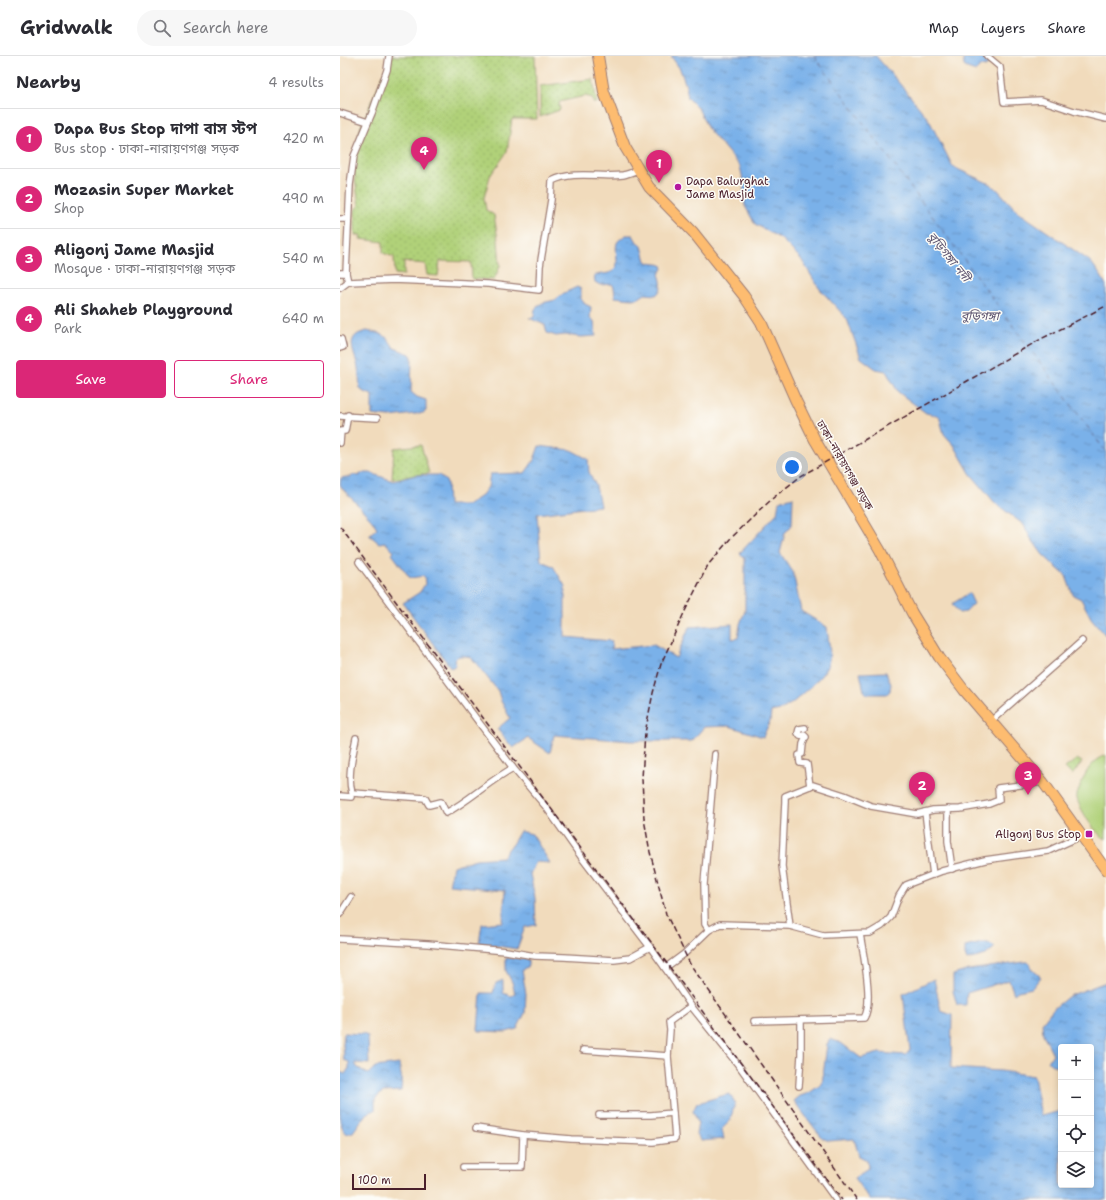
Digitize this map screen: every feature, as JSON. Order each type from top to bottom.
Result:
[{"type":"highway","name":"ঢাকা-নারায়ণগঞ্জ সড়ক","points":[[598,56],[604,92],[609,108],[625,147],[638,170],[656,196],[693,232],[744,296],[761,322],[795,399],[816,440],[880,550],[912,613],[939,657],[964,690],[1043,782],[1106,870]]},
{"type":"street","points":[[348,282],[343,273],[350,185],[354,156],[387,70],[389,56]]},
{"type":"street","points":[[987,56],[1000,67],[1004,102],[1041,100],[1074,111],[1106,119]]},
{"type":"street","points":[[340,113],[368,122]]},
{"type":"street","points":[[340,288],[348,282],[394,280],[488,284],[537,290],[539,288],[540,266],[543,258],[552,182],[558,178],[571,176],[624,174],[638,170]]},
{"type":"street","points":[[340,219],[348,219]]},
{"type":"street","points":[[340,339],[343,347],[340,348]]},
{"type":"street","points":[[340,416],[348,415],[377,418]]},
{"type":"street","points":[[340,443],[341,431],[345,431],[348,415]]},
{"type":"street","points":[[359,562],[513,768],[546,807],[582,858],[650,947],[691,1006],[740,1067],[836,1200]]},
{"type":"street","points":[[990,721],[1082,641]]},
{"type":"street","points":[[804,728],[799,729],[798,733],[800,736],[804,735],[806,737],[803,744],[802,754],[799,754],[799,759],[800,763],[807,764],[810,786]]},
{"type":"street","points":[[356,738],[351,769],[350,788],[352,793],[425,798],[429,805],[441,802],[446,812],[513,768]]},
{"type":"street","points":[[709,930],[706,924],[704,884],[715,754]]},
{"type":"street","points":[[790,926],[782,866],[785,796],[813,785],[871,806],[917,814],[933,810],[960,809],[989,804],[999,800],[998,788],[1043,782]]},
{"type":"street","points":[[340,796],[351,797]]},
{"type":"street","points":[[948,809],[948,841],[952,869]]},
{"type":"street","points":[[925,812],[933,874]]},
{"type":"street","points":[[665,968],[684,954],[709,930],[720,924],[790,926],[823,935],[870,933],[882,926],[891,917],[899,896],[906,885],[933,874],[985,860],[1048,851],[1081,836]]},
{"type":"street","points":[[340,914],[350,897]]},
{"type":"street","points":[[754,1021],[848,1020],[865,1017],[868,1007],[867,978],[860,934]]},
{"type":"street","points":[[340,939],[428,944],[506,951],[535,956],[564,956],[608,960],[630,958],[650,947]]},
{"type":"street","points":[[476,1128],[523,1135],[653,1142],[675,1139],[668,1056],[670,1030],[668,1022],[691,1006]]},
{"type":"street","points":[[799,1086],[801,1020]]},
{"type":"street","points":[[583,1050],[668,1056]]},
{"type":"street","points":[[599,1116],[673,1113]]},
{"type":"street","points":[[463,1167],[522,1167],[523,1135]]},
{"type":"green space","points":[[391,56],[535,56],[537,119],[512,119],[507,152],[490,176],[484,198],[486,210],[494,215],[498,240],[500,266],[494,280],[472,279],[471,262],[440,261],[438,276],[427,275],[425,264],[404,262],[404,275],[395,274],[394,257],[383,253],[383,242],[360,239],[361,235],[355,235],[355,209],[359,206],[353,164],[361,126]]},
{"type":"green space","points":[[593,79],[597,103],[593,103],[593,98],[585,96],[559,102],[560,110],[540,117],[540,86]]},
{"type":"green space","points":[[421,445],[429,473],[392,479],[394,448]]},
{"type":"green space","points":[[1106,755],[1106,839],[1098,833],[1087,819],[1077,799],[1077,793],[1087,771],[1093,763]]},
{"type":"green space","points":[[1077,759],[1082,762],[1072,775],[1065,768]]},
{"type":"water","name":"বুড়িগঙ্গা","points":[[671,56],[876,56],[929,120],[953,167],[990,184],[998,190],[1017,211],[1091,262],[1106,285],[1106,636],[1091,618],[1081,599],[1073,595],[1066,576],[1043,555],[1030,537],[1024,525],[995,503],[970,473],[954,445],[944,434],[939,416],[926,413],[898,392],[886,371],[876,369],[861,358],[847,319],[819,288],[801,259],[781,239],[755,224],[745,206],[743,180],[740,166],[708,129],[698,108],[688,98],[686,86],[680,69]]},
{"type":"water","points":[[963,56],[982,56],[991,64],[986,64],[986,67],[980,66],[976,71],[964,66]]},
{"type":"water","points":[[626,235],[633,235],[637,242],[642,246],[646,261],[662,265],[663,269],[659,274],[661,288],[656,295],[645,294],[639,298],[632,299],[615,297],[614,287],[612,284],[600,285],[595,282],[594,276],[611,272],[617,266],[616,246],[619,240]]},
{"type":"water","points":[[577,287],[581,289],[581,299],[585,304],[591,307],[590,318],[594,321],[596,336],[556,336],[547,333],[545,325],[529,318],[534,317],[535,309],[542,303],[555,300],[564,293]]},
{"type":"water","points":[[367,331],[383,335],[389,340],[394,348],[410,354],[412,357],[411,392],[417,397],[426,400],[426,411],[423,413],[390,417],[372,415],[372,395],[362,391],[360,388],[358,366],[352,347],[353,339],[360,333]]},
{"type":"water","points":[[539,446],[571,450],[588,459],[589,472],[596,486],[600,506],[537,514],[541,561],[553,566],[565,586],[565,637],[612,641],[611,649],[654,645],[676,658],[689,627],[732,624],[732,639],[738,638],[740,624],[745,611],[745,559],[740,553],[777,513],[779,501],[793,497],[792,525],[785,533],[780,553],[793,572],[801,611],[827,627],[830,651],[829,660],[826,669],[815,683],[792,703],[780,710],[771,712],[770,721],[763,737],[729,726],[704,727],[692,741],[631,741],[554,735],[550,753],[528,738],[513,748],[497,729],[510,718],[501,701],[498,691],[471,657],[462,656],[456,658],[454,660],[456,665],[451,668],[403,603],[420,592],[425,584],[424,576],[410,578],[392,554],[394,552],[385,542],[379,543],[369,535],[377,528],[372,520],[340,484],[341,478],[351,477],[353,475],[360,476],[360,473],[371,473],[393,481],[416,475],[439,475],[447,482],[448,505],[468,505],[482,495],[488,487],[490,474],[525,473],[534,460]]},
{"type":"water","points":[[969,593],[974,604],[966,612],[959,613],[952,604]]},
{"type":"water","points":[[886,672],[891,684],[890,691],[887,694],[867,694],[864,691],[860,673]]},
{"type":"water","points":[[520,831],[532,834],[550,863],[536,862],[530,874],[535,898],[536,925],[525,927],[517,949],[479,943],[482,924],[503,922],[505,890],[449,885],[453,866],[476,859],[502,857]]},
{"type":"water","points":[[988,943],[995,947],[986,955],[967,960],[965,955],[965,947]]},
{"type":"water","points":[[506,958],[528,959],[528,966],[522,970],[526,994],[525,1013],[517,1029],[506,1032],[479,1031],[481,993],[493,993],[496,983],[503,980],[503,993],[511,996],[515,994],[512,982],[506,971]]},
{"type":"water","points":[[1028,962],[1034,971],[1041,977],[1032,988],[1018,991],[1014,994],[1009,980],[967,993],[966,1005],[957,1005],[953,991],[953,975],[969,970]]},
{"type":"water","points":[[934,979],[941,1011],[952,1015],[951,1068],[1001,1071],[1034,1076],[1041,1116],[1058,1112],[1058,1188],[1094,1188],[1094,1044],[1058,1044],[1058,1066],[1052,1065],[1048,1061],[1053,1054],[1043,1034],[1042,1023],[1052,1010],[1069,996],[1106,982],[1106,1200],[870,1200],[854,1178],[868,1169],[867,1160],[859,1156],[854,1139],[829,1141],[822,1138],[794,1101],[822,1084],[827,1044],[830,1039],[841,1043],[861,1058],[879,1053],[906,1055],[910,1050],[903,994]]},
{"type":"water","points":[[344,1033],[364,1034],[368,1037],[369,1064],[355,1063],[357,1067],[368,1074],[375,1067],[399,1064],[402,1080],[401,1091],[383,1092],[375,1099],[375,1110],[366,1114],[353,1132],[347,1134],[340,1121],[340,1072],[345,1074],[349,1068],[349,1062],[344,1060]]},
{"type":"water","points":[[730,1094],[735,1103],[730,1121],[722,1129],[724,1139],[701,1141],[696,1134],[698,1123],[693,1111],[697,1103]]},
{"type":"ferry route","points":[[814,56],[1106,452]]},
{"type":"railway","points":[[857,1200],[690,964],[666,914],[650,852],[644,819],[642,778],[645,733],[653,693],[661,664],[708,565],[730,539],[773,498],[801,476],[1041,339],[1106,306]]},
{"type":"railway","points":[[340,527],[842,1200]]},
{"type":"place","name":"Ali Shaheb Playground","points":[[424,170]]},
{"type":"place","name":"Dapa Bus Stop দাপা বাস স্টপ","points":[[659,183]]},
{"type":"place","name":"Dapa Balurghat Jame Masjid","points":[[678,187]]},
{"type":"place","name":"Aligonj Jame Masjid","points":[[1028,795]]},
{"type":"place","name":"Mozasin Super Market","points":[[922,805]]},
{"type":"place","name":"Aligonj Bus Stop","points":[[1089,834]]},
{"type":"water label","name":"বুড়িগঙ্গা নদী","points":[[949,257]]}]
